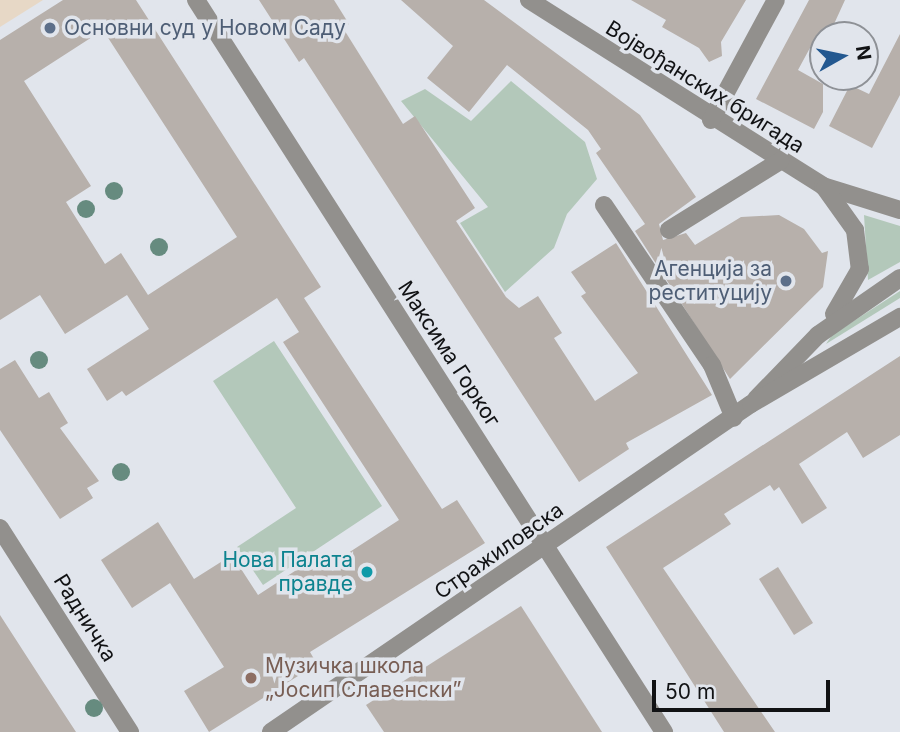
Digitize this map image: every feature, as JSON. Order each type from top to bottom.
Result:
[{"type":"street","name":"Максима Горког","points":[[196,0],[664,732]]},
{"type":"street","name":"Војвођанских бригада","points":[[529,0],[711,120],[823,186],[900,210]]},
{"type":"street","points":[[711,120],[776,0]]},
{"type":"street","points":[[669,230],[780,161]]},
{"type":"street","name":"Војвођанских бригада","points":[[818,335],[860,269],[850,219],[823,186]]},
{"type":"street","points":[[604,205],[712,365],[734,418]]},
{"type":"street","name":"Стражиловска","points":[[271,732],[734,418],[818,335],[900,278]]},
{"type":"street","name":"Стражиловска","points":[[751,404],[900,317]]},
{"type":"street","name":"Радничка","points":[[0,528],[130,732]]},
{"type":"shaded area","points":[[0,0],[43,0],[0,27]]},
{"type":"green space","points":[[511,81],[585,142],[597,179],[567,214],[554,248],[505,292],[460,223],[488,207],[401,101],[425,89],[471,121]]},
{"type":"green space","points":[[864,215],[900,226],[900,262],[868,280]]},
{"type":"green space","points":[[900,291],[900,298],[826,344],[832,335]]},
{"type":"green space","points":[[274,341],[382,506],[263,585],[237,547],[296,508],[213,381]]},
{"type":"building","points":[[63,0],[136,0],[321,287],[304,298],[442,509],[457,500],[485,543],[310,652],[317,664],[209,732],[184,691],[224,667],[170,583],[132,608],[101,560],[158,522],[194,579],[232,555],[258,595],[318,556],[325,568],[399,520],[283,342],[299,332],[277,298],[126,396],[122,391],[107,401],[87,369],[149,329],[127,295],[65,334],[40,295],[0,320],[0,40]],"holes":[[[103,30],[237,237],[148,295],[121,253],[105,264],[66,202],[91,186],[24,81]]]},
{"type":"building","points":[[259,0],[334,0],[349,24],[343,28],[403,124],[415,116],[475,208],[456,221],[506,297],[519,308],[538,296],[562,333],[554,338],[595,401],[638,373],[581,296],[586,293],[571,272],[616,243],[712,395],[626,443],[629,449],[579,482],[304,58],[299,62]]},
{"type":"building","points":[[401,0],[484,0],[640,115],[696,197],[659,224],[663,240],[686,233],[695,245],[741,217],[779,215],[804,229],[822,253],[828,251],[823,287],[730,379],[635,231],[645,224],[596,153],[601,149],[588,130],[507,65],[469,112],[427,78],[453,46]]},
{"type":"building","points":[[631,0],[746,0],[721,42],[722,56],[709,62],[699,48],[662,27],[666,20]]},
{"type":"building","points":[[809,0],[845,0],[835,21],[809,21],[809,50],[798,70],[809,76],[809,91],[823,91],[823,112],[814,129],[756,99]]},
{"type":"building","points":[[900,34],[900,95],[872,148],[829,126],[847,91],[863,91],[869,94],[871,91],[879,91],[879,75]]},
{"type":"building","points":[[900,356],[900,435],[863,458],[847,432],[799,464],[827,508],[802,524],[779,487],[774,491],[770,485],[724,514],[731,524],[663,568],[775,732],[724,732],[606,547]]},
{"type":"building","points":[[15,360],[39,398],[49,392],[68,423],[60,428],[99,481],[87,488],[93,498],[60,519],[0,430],[0,369]]},
{"type":"building","points":[[778,567],[813,623],[794,635],[759,579]]},
{"type":"building","points":[[521,606],[602,732],[384,732],[366,705]]},
{"type":"building","points":[[0,615],[42,680],[76,732],[0,732]]},
{"type":"place","name":"Основни суд у Новом Саду","points":[[50,28]]},
{"type":"place","name":"Агенција за реституцију","points":[[786,281]]},
{"type":"place","name":"Нова Палата правде","points":[[367,572]]},
{"type":"place","name":"Музичка школа „Јосип Славенски”","points":[[251,678]]}]
